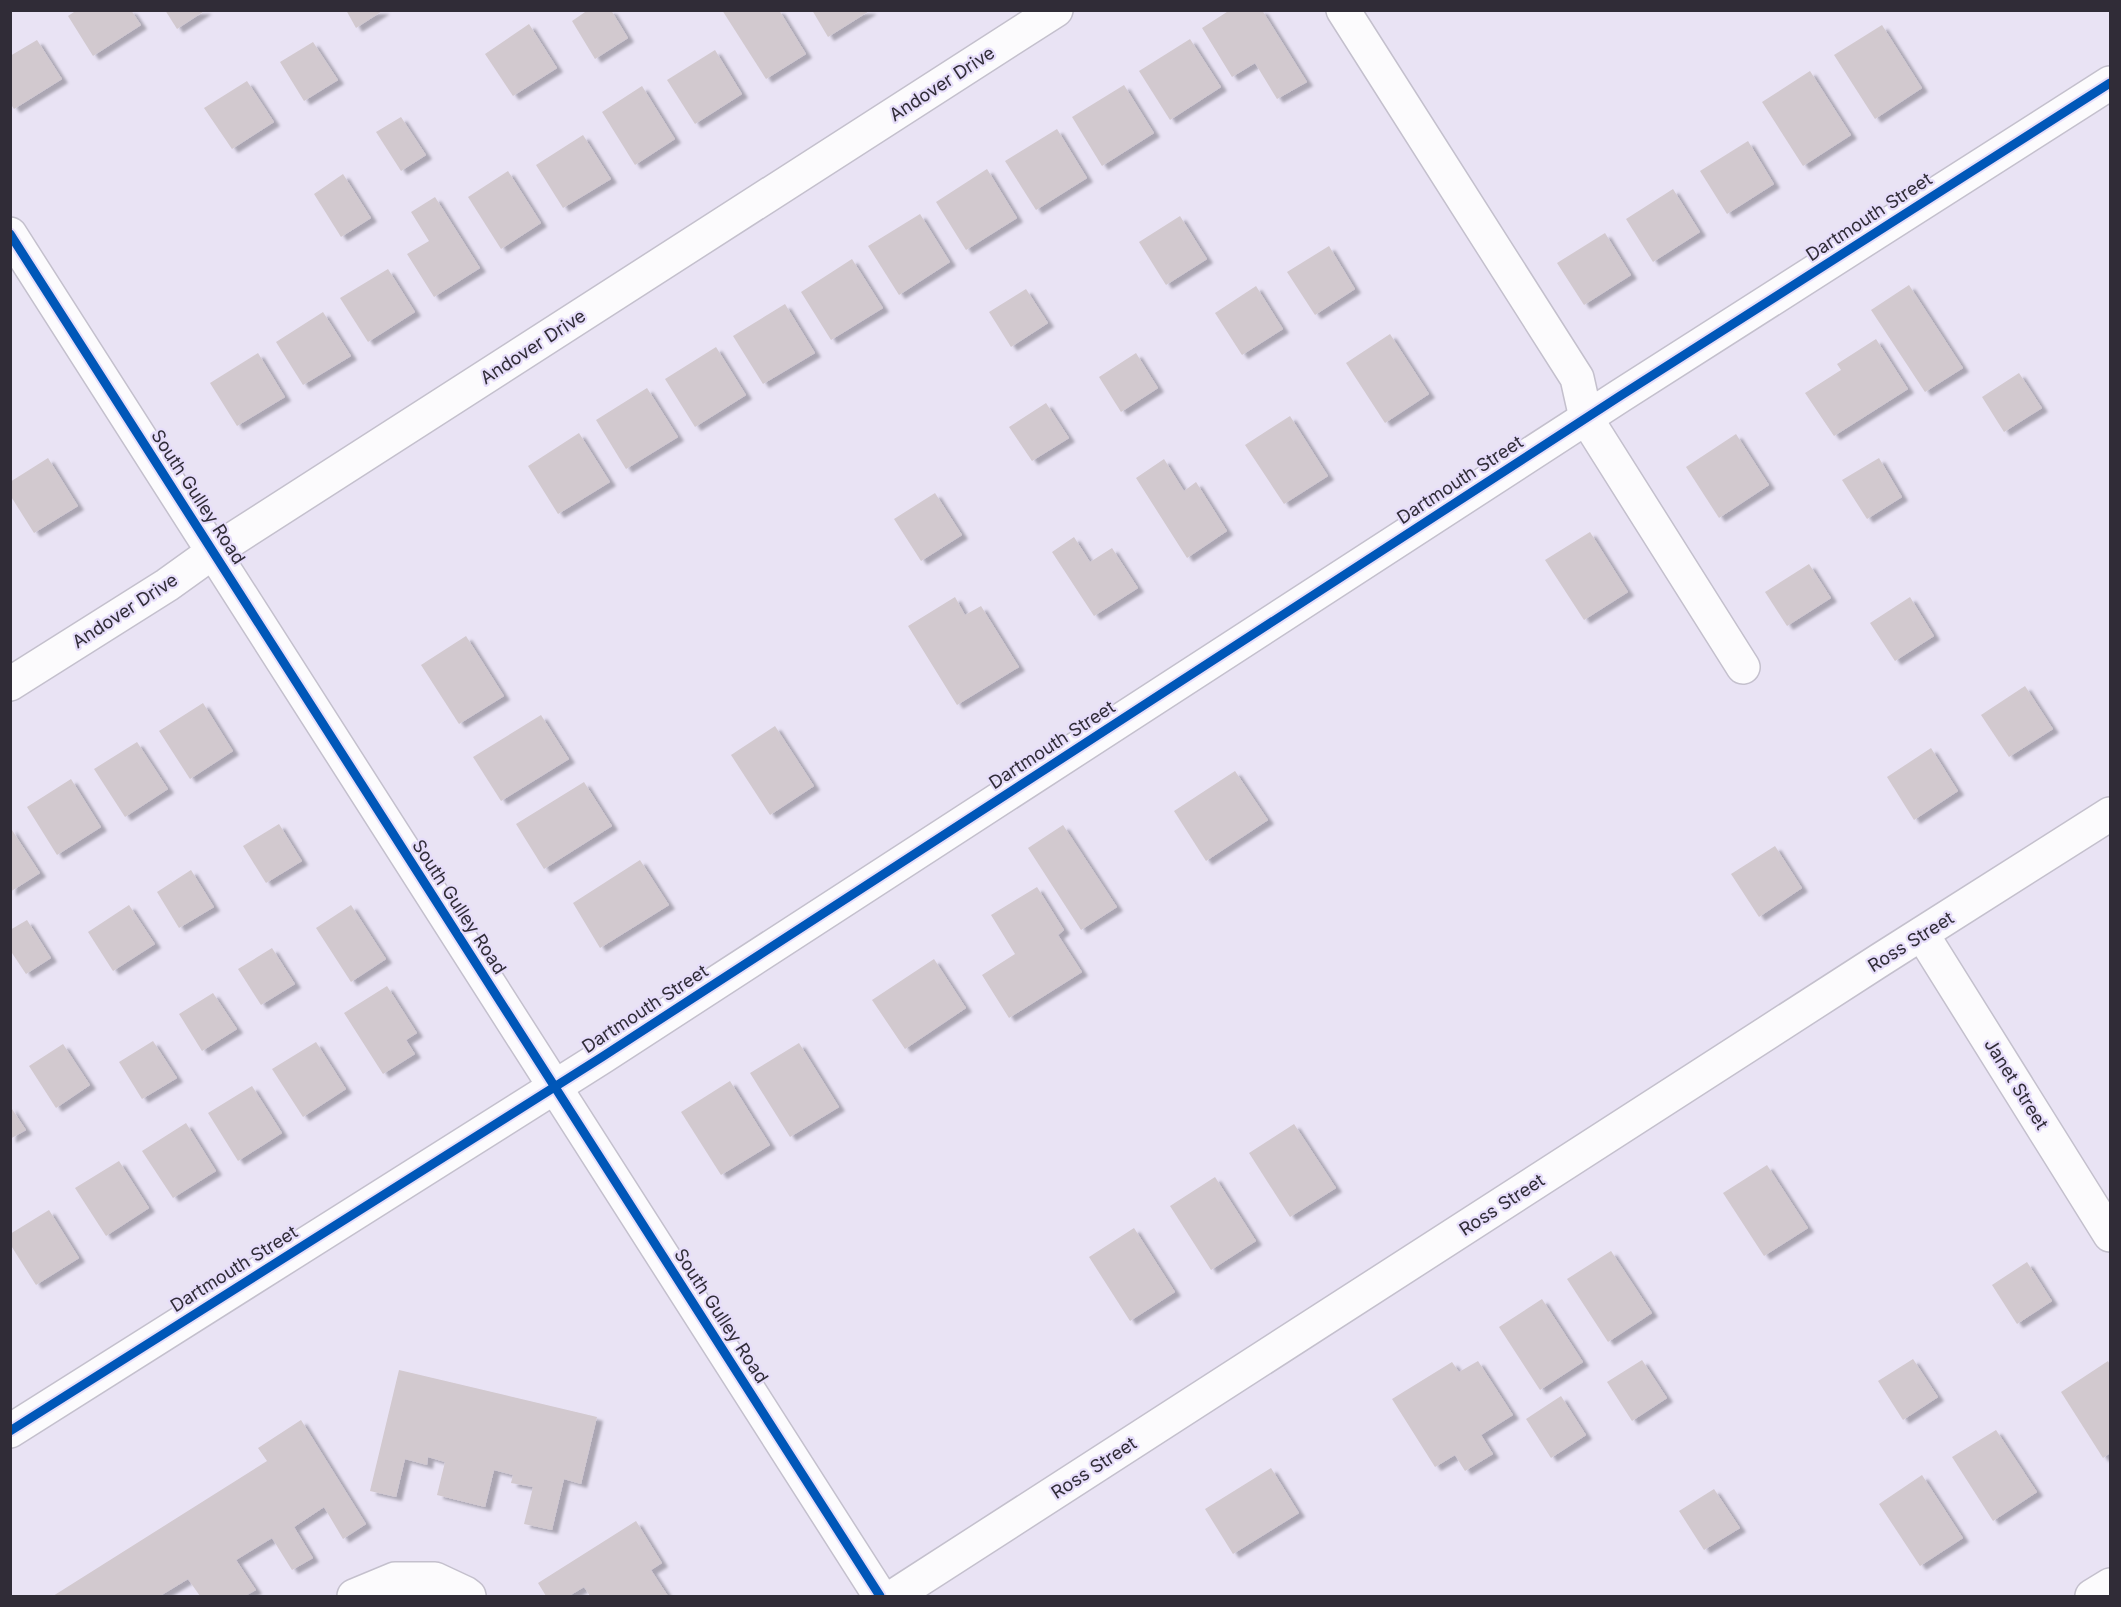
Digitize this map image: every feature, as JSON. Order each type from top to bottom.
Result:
[{"type":"street","name":"Andover Drive","points":[[10,684],[167,585],[213,552],[1056,10]]},
{"type":"street","points":[[1343,10],[1577,378],[1586,418],[1743,667]]},
{"type":"street","name":"Dartmouth Street","points":[[10,1431],[612,1050],[1586,418],[2110,83]]},
{"type":"street","name":"South Gulley Road","points":[[10,234],[880,1596]]},
{"type":"street","name":"Ross Street","points":[[894,1596],[2110,814]]},
{"type":"street","name":"Janet Street","points":[[1922,934],[2110,1235]]},
{"type":"street","points":[[354,1596],[395,1579],[435,1579],[469,1596]]},
{"type":"street","points":[[2092,1596],[2110,1585]]},
{"type":"building","points":[[77,10],[131,10],[141,25],[93,56],[68,16]]},
{"type":"building","points":[[165,10],[206,10],[177,29]]},
{"type":"building","points":[[346,10],[384,10],[356,28]]},
{"type":"building","points":[[588,10],[611,10],[628,38],[595,59],[572,21]]},
{"type":"building","points":[[722,10],[779,10],[806,54],[766,79]]},
{"type":"building","points":[[812,10],[871,10],[828,37]]},
{"type":"building","points":[[1230,10],[1262,10],[1307,82],[1277,99],[1255,63],[1232,77],[1202,28]]},
{"type":"building","points":[[529,24],[557,68],[513,96],[485,54]]},
{"type":"building","points":[[1882,25],[1922,88],[1875,119],[1834,55]]},
{"type":"building","points":[[1190,39],[1221,87],[1170,120],[1139,71]]},
{"type":"building","points":[[37,40],[62,79],[14,109],[10,103],[10,56]]},
{"type":"building","points":[[313,42],[338,80],[304,101],[280,62]]},
{"type":"building","points":[[715,50],[742,94],[695,124],[667,80]]},
{"type":"building","points":[[1810,71],[1851,135],[1803,166],[1762,102]]},
{"type":"building","points":[[247,81],[274,122],[232,149],[204,108]]},
{"type":"building","points":[[1124,85],[1154,133],[1102,166],[1072,117]]},
{"type":"building","points":[[642,86],[675,139],[635,165],[602,112]]},
{"type":"building","points":[[401,117],[426,155],[401,171],[376,132]]},
{"type":"building","points":[[1057,129],[1087,178],[1036,210],[1005,161]]},
{"type":"building","points":[[583,135],[611,179],[563,208],[536,165]]},
{"type":"building","points":[[1748,141],[1774,184],[1727,214],[1700,171]]},
{"type":"building","points":[[987,169],[1017,218],[966,250],[936,202]]},
{"type":"building","points":[[508,171],[541,223],[501,249],[468,197]]},
{"type":"building","points":[[343,174],[371,218],[341,237],[314,194]]},
{"type":"building","points":[[1673,189],[1700,232],[1653,262],[1626,219]]},
{"type":"building","points":[[435,197],[480,268],[434,297],[407,254],[429,241],[411,212]]},
{"type":"building","points":[[920,214],[950,262],[899,295],[868,246]]},
{"type":"building","points":[[1180,216],[1207,259],[1166,285],[1139,242]]},
{"type":"building","points":[[1605,233],[1631,275],[1584,305],[1557,263]]},
{"type":"building","points":[[1329,246],[1355,289],[1315,315],[1287,272]]},
{"type":"building","points":[[852,259],[883,308],[831,340],[801,292]]},
{"type":"building","points":[[388,269],[415,312],[368,342],[340,298]]},
{"type":"building","points":[[1909,285],[1963,368],[1925,392],[1871,310]]},
{"type":"building","points":[[1256,286],[1283,329],[1242,355],[1215,313]]},
{"type":"building","points":[[1026,289],[1048,323],[1011,347],[989,312]]},
{"type":"building","points":[[785,304],[815,353],[763,384],[733,336]]},
{"type":"building","points":[[323,312],[351,356],[303,385],[276,342]]},
{"type":"building","points":[[1390,334],[1429,394],[1385,423],[1346,363]]},
{"type":"building","points":[[1876,339],[1908,389],[1834,436],[1805,393],[1841,370],[1837,364]]},
{"type":"building","points":[[716,347],[746,395],[695,427],[665,379]]},
{"type":"building","points":[[258,353],[285,397],[237,426],[210,383]]},
{"type":"building","points":[[1136,353],[1158,388],[1121,412],[1099,377]]},
{"type":"building","points":[[2019,373],[2042,408],[2004,432],[1982,397]]},
{"type":"building","points":[[647,388],[678,437],[626,469],[596,420]]},
{"type":"building","points":[[1046,403],[1069,438],[1032,461],[1009,427]]},
{"type":"building","points":[[1290,416],[1328,476],[1284,504],[1245,445]]},
{"type":"building","points":[[579,433],[610,482],[558,514],[528,466]]},
{"type":"building","points":[[1736,434],[1769,485],[1719,518],[1686,467]]},
{"type":"building","points":[[48,458],[78,506],[34,533],[10,495],[10,482]]},
{"type":"building","points":[[1879,458],[1902,497],[1867,519],[1842,480]]},
{"type":"building","points":[[1164,459],[1184,491],[1196,482],[1227,531],[1187,558],[1136,478]]},
{"type":"building","points":[[935,493],[962,535],[921,561],[894,519]]},
{"type":"building","points":[[1590,532],[1628,592],[1584,620],[1545,560]]},
{"type":"building","points":[[1074,537],[1090,562],[1112,548],[1138,588],[1094,616],[1052,552]]},
{"type":"building","points":[[1809,564],[1831,598],[1787,626],[1765,592]]},
{"type":"building","points":[[955,597],[965,615],[981,606],[1019,667],[957,705],[908,626]]},
{"type":"building","points":[[1910,597],[1934,636],[1895,661],[1870,623]]},
{"type":"building","points":[[466,636],[504,696],[459,724],[421,665]]},
{"type":"building","points":[[2025,686],[2053,729],[2009,757],[1981,715]]},
{"type":"building","points":[[203,703],[233,751],[190,779],[159,731]]},
{"type":"building","points":[[541,715],[569,759],[501,801],[473,757]]},
{"type":"building","points":[[775,726],[814,786],[770,815],[731,755]]},
{"type":"building","points":[[137,742],[168,789],[125,817],[94,769]]},
{"type":"building","points":[[1931,748],[1958,791],[1914,820],[1887,777]]},
{"type":"building","points":[[1235,771],[1268,820],[1206,861],[1174,811]]},
{"type":"building","points":[[71,779],[101,827],[57,855],[27,807]]},
{"type":"building","points":[[584,782],[612,826],[544,869],[516,824]]},
{"type":"building","points":[[279,824],[302,861],[266,883],[243,846]]},
{"type":"building","points":[[1063,825],[1117,907],[1081,930],[1028,848]]},
{"type":"building","points":[[10,827],[40,873],[10,892]]},
{"type":"building","points":[[1775,846],[1802,888],[1759,917],[1731,874]]},
{"type":"building","points":[[640,860],[669,905],[600,948],[573,903]]},
{"type":"building","points":[[191,870],[214,907],[179,928],[157,892]]},
{"type":"building","points":[[1037,887],[1064,930],[1058,935],[1082,972],[1009,1018],[982,975],[1015,954],[991,915]]},
{"type":"building","points":[[129,905],[155,944],[113,971],[88,932]]},
{"type":"building","points":[[351,905],[386,959],[351,982],[316,928]]},
{"type":"building","points":[[27,920],[51,958],[26,974],[10,950],[10,930]]},
{"type":"building","points":[[272,948],[295,984],[261,1005],[238,969]]},
{"type":"building","points":[[934,959],[966,1008],[905,1049],[872,1000]]},
{"type":"building","points":[[387,986],[417,1033],[406,1040],[415,1054],[383,1074],[344,1013]]},
{"type":"building","points":[[213,993],[237,1029],[202,1051],[179,1014]]},
{"type":"building","points":[[153,1041],[177,1078],[142,1099],[119,1062]]},
{"type":"building","points":[[316,1042],[346,1089],[303,1117],[272,1069]]},
{"type":"building","points":[[799,1043],[839,1107],[790,1137],[750,1073]]},
{"type":"building","points":[[63,1044],[90,1085],[56,1108],[29,1066]]},
{"type":"building","points":[[730,1081],[770,1145],[721,1175],[681,1112]]},
{"type":"building","points":[[252,1086],[282,1133],[238,1161],[208,1113]]},
{"type":"building","points":[[10,1106],[26,1130],[10,1139]]},
{"type":"building","points":[[186,1123],[216,1171],[173,1198],[142,1151]]},
{"type":"building","points":[[1294,1124],[1336,1188],[1290,1217],[1249,1153]]},
{"type":"building","points":[[119,1161],[149,1208],[106,1236],[75,1188]]},
{"type":"building","points":[[1767,1165],[1808,1228],[1764,1256],[1723,1193]]},
{"type":"building","points":[[1215,1177],[1256,1241],[1211,1270],[1170,1206]]},
{"type":"building","points":[[49,1210],[79,1258],[36,1285],[10,1244],[10,1234]]},
{"type":"building","points":[[1134,1228],[1175,1292],[1130,1321],[1089,1257]]},
{"type":"building","points":[[1611,1251],[1652,1313],[1608,1342],[1567,1279]]},
{"type":"building","points":[[2027,1262],[2052,1301],[2017,1324],[1992,1285]]},
{"type":"building","points":[[1542,1299],[1583,1362],[1540,1390],[1499,1327]]},
{"type":"building","points":[[1913,1359],[1938,1397],[1903,1420],[1878,1381]]},
{"type":"building","points":[[1642,1360],[1667,1398],[1632,1421],[1607,1382]]},
{"type":"building","points":[[1478,1361],[1513,1415],[1481,1435],[1493,1454],[1465,1471],[1455,1455],[1435,1467],[1392,1399],[1452,1362],[1459,1372]]},
{"type":"building","points":[[2108,1361],[2110,1365],[2110,1453],[2103,1458],[2061,1392]]},
{"type":"building","points":[[399,1370],[597,1417],[581,1484],[564,1479],[552,1530],[524,1524],[533,1487],[511,1483],[513,1475],[494,1470],[485,1507],[437,1495],[445,1462],[428,1457],[427,1465],[405,1459],[396,1497],[370,1491]]},
{"type":"building","points":[[1561,1396],[1586,1435],[1551,1458],[1526,1419]]},
{"type":"building","points":[[301,1420],[366,1524],[343,1539],[324,1507],[294,1527],[313,1558],[292,1570],[272,1538],[236,1560],[256,1590],[245,1596],[200,1596],[188,1579],[160,1596],[53,1596],[267,1461],[258,1448]]},
{"type":"building","points":[[1996,1430],[2037,1492],[1993,1521],[1952,1457]]},
{"type":"building","points":[[1271,1468],[1299,1513],[1233,1554],[1205,1509]]},
{"type":"building","points":[[1922,1475],[1963,1538],[1920,1566],[1879,1504]]},
{"type":"building","points":[[1714,1489],[1740,1528],[1704,1550],[1679,1511]]},
{"type":"building","points":[[636,1521],[662,1563],[651,1570],[668,1596],[590,1596],[584,1587],[569,1596],[546,1596],[538,1583]]},
{"type":"cycle path","points":[[10,1431],[602,1057],[1620,396],[2110,83]]},
{"type":"cycle path","points":[[10,234],[880,1596]]}]
